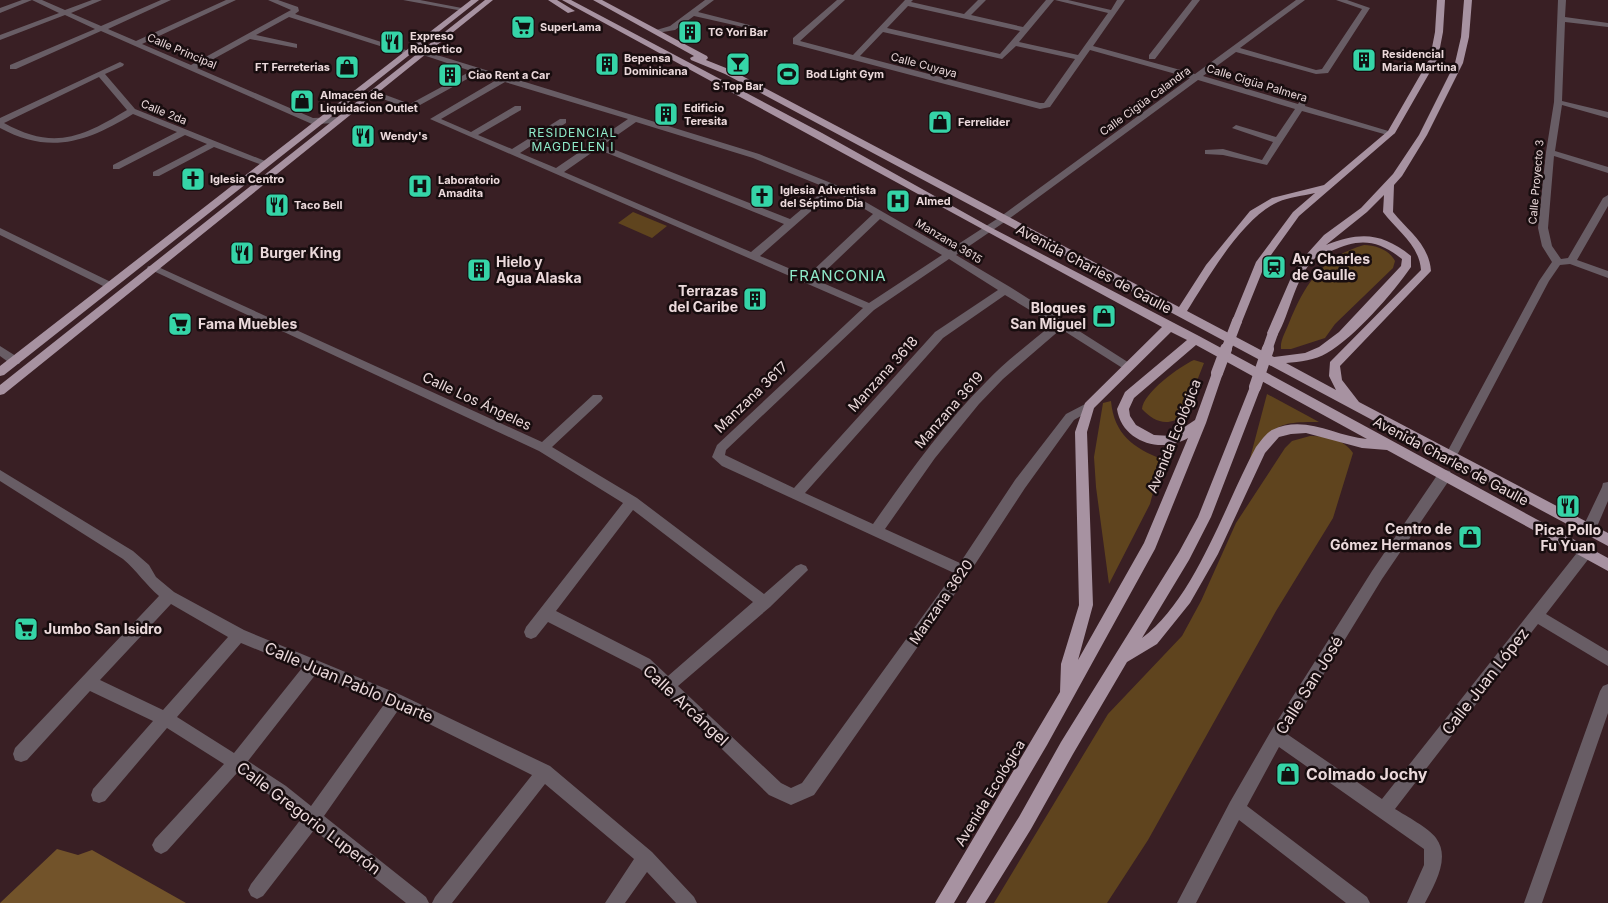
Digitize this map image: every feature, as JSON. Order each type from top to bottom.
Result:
[{"type":"main road","points":[[0,372],[265,162],[474,0]]},
{"type":"main road","points":[[552,0],[687,72],[729,86]]},
{"type":"main road","name":"Avenida Charles de Gaulle","points":[[566,0],[729,86],[987,230],[1195,339],[1608,565]]},
{"type":"main road","name":"Avenida Charles de Gaulle","points":[[583,0],[703,63],[728,72],[1608,540]]},
{"type":"main road","points":[[597,0],[728,72]]},
{"type":"main road","name":"Avenida Ecológica","points":[[944,903],[998,815],[1150,545],[1200,423],[1237,321],[1262,262],[1296,214],[1392,130],[1434,58],[1439,32],[1441,0]]},
{"type":"main road","points":[[975,903],[1025,823],[1067,748],[1184,556],[1204,517],[1256,387],[1273,333],[1295,280],[1328,237],[1364,210],[1398,176],[1423,135],[1459,63],[1465,38],[1468,0]]},
{"type":"main road","points":[[0,391],[488,1]]},
{"type":"main road","points":[[1356,406],[1336,380],[1333,372],[1334,365],[1426,271],[1427,262],[1420,247],[1388,212],[1389,184]]},
{"type":"main road","points":[[1180,313],[1210,267],[1253,213],[1275,200],[1327,187]]},
{"type":"main road","points":[[1273,361],[1306,356],[1322,350],[1335,341],[1393,282],[1406,267],[1407,258],[1390,244],[1359,238],[1343,241],[1310,258]]},
{"type":"main road","points":[[1067,694],[1069,664],[1086,605],[1084,501],[1080,455],[1081,432],[1089,406],[1170,326]]},
{"type":"main road","points":[[1195,339],[1129,395],[1123,408],[1124,418],[1133,430],[1150,439],[1166,442],[1178,438],[1200,423]]},
{"type":"main road","points":[[1122,659],[1151,639],[1175,612],[1199,574],[1260,450],[1275,434],[1291,429],[1306,428],[1362,444],[1389,445]]},
{"type":"street","points":[[0,11],[28,0]]},
{"type":"street","name":"Calle Principal","points":[[36,0],[312,120],[319,121]]},
{"type":"street","points":[[0,38],[98,0]]},
{"type":"street","points":[[12,67],[167,0]]},
{"type":"street","points":[[135,44],[232,0]]},
{"type":"street","points":[[192,67],[290,15],[295,9],[272,0]]},
{"type":"street","points":[[407,0],[463,9]]},
{"type":"street","points":[[656,31],[672,28],[710,0]]},
{"type":"street","name":"Calle Cuyaya","points":[[841,0],[796,40],[799,44],[1044,106],[1080,58]]},
{"type":"street","points":[[966,16],[982,0]]},
{"type":"street","points":[[882,29],[1002,57],[1050,0]]},
{"type":"street","points":[[1059,0],[1112,12]]},
{"type":"street","points":[[1014,43],[1080,58],[1121,0]]},
{"type":"street","points":[[1152,57],[1196,0]]},
{"type":"street","name":"Calle Cigüa Calandra","points":[[1003,219],[1235,50],[1300,0]]},
{"type":"street","points":[[1235,50],[1316,72],[1325,71],[1366,8],[1340,0]]},
{"type":"street","name":"Calle Proyecto 3","points":[[1557,262],[1547,246],[1543,228],[1550,152],[1558,102],[1562,0]]},
{"type":"street","points":[[854,58],[908,2],[1025,30]]},
{"type":"street","points":[[692,13],[765,30]]},
{"type":"street","points":[[290,15],[408,52]]},
{"type":"street","points":[[1561,19],[1608,25]]},
{"type":"street","points":[[249,36],[294,46]]},
{"type":"street","name":"Calle Cigüa Palmera","points":[[1090,45],[1152,57],[1301,106],[1392,130]]},
{"type":"street","name":"Calle Cigüa Palmera","points":[[1090,45],[1200,74]]},
{"type":"street","name":"Manzana 3615","points":[[421,53],[756,156],[833,187],[1006,289],[1128,366]]},
{"type":"street","points":[[0,123],[120,64]]},
{"type":"street","points":[[372,93],[411,107],[478,70]]},
{"type":"street","points":[[101,74],[132,111]]},
{"type":"street","points":[[504,78],[434,118],[870,307]]},
{"type":"street","points":[[1558,102],[1608,115]]},
{"type":"street","points":[[1208,152],[1223,152],[1264,163],[1301,106]]},
{"type":"street","points":[[471,135],[518,108]]},
{"type":"street","name":"Calle 2da","points":[[0,123],[28,138],[47,141],[70,140],[89,135],[132,111],[265,162]]},
{"type":"street","points":[[557,172],[634,119]]},
{"type":"street","points":[[319,121],[339,120]]},
{"type":"street","points":[[513,153],[563,121]]},
{"type":"street","points":[[1236,128],[1279,141]]},
{"type":"street","points":[[116,167],[184,132]]},
{"type":"street","points":[[156,174],[214,144]]},
{"type":"street","points":[[596,145],[791,223]]},
{"type":"street","points":[[1550,152],[1608,170]]},
{"type":"street","points":[[752,256],[833,187]]},
{"type":"street","points":[[1571,261],[1605,210],[1608,198]]},
{"type":"street","points":[[809,280],[879,214]]},
{"type":"street","name":"Manzana 3617","points":[[963,571],[726,463],[718,457],[721,448],[870,307],[1003,219]]},
{"type":"street","points":[[0,232],[110,286]]},
{"type":"street","points":[[1450,456],[1544,281],[1557,262],[1571,261],[1608,275]]},
{"type":"street","name":"Calle Los Ángeles","points":[[152,268],[543,448],[632,502],[765,603]]},
{"type":"street","name":"Manzana 3618","points":[[797,494],[939,335],[1006,289]]},
{"type":"street","name":"Manzana 3619","points":[[876,531],[923,463],[965,412],[996,379],[1060,324]]},
{"type":"street","points":[[0,350],[15,361]]},
{"type":"street","points":[[543,448],[597,398]]},
{"type":"street","name":"Manzana 3620","points":[[791,797],[808,789],[963,571],[1020,484],[1070,417],[1089,406]]},
{"type":"street","name":"Calle Juan Pablo Duarte","points":[[0,474],[128,555],[144,569],[151,581],[169,596],[239,634],[396,700],[544,772],[646,858],[688,903]]},
{"type":"street","name":"Calle San José","points":[[1186,903],[1236,808],[1277,736],[1377,575],[1445,475]]},
{"type":"street","points":[[1589,530],[1608,487]]},
{"type":"street","points":[[531,632],[632,502]]},
{"type":"street","name":"Calle Juan López","points":[[1384,810],[1585,552]]},
{"type":"street","points":[[667,686],[801,570]]},
{"type":"street","points":[[21,754],[169,596]]},
{"type":"street","name":"Calle Arcángel","points":[[545,613],[645,664],[775,789],[791,797]]},
{"type":"street","points":[[1536,615],[1608,659]]},
{"type":"street","points":[[99,795],[239,634]]},
{"type":"street","points":[[162,845],[236,763],[314,665]]},
{"type":"street","name":"Calle Gregorio Luperón","points":[[88,682],[165,718],[280,792],[420,903]]},
{"type":"street","points":[[1533,903],[1608,692]]},
{"type":"street","points":[[257,890],[312,818],[396,700]]},
{"type":"street","points":[[1277,736],[1384,810],[1434,849],[1435,858],[1416,903]]},
{"type":"street","points":[[440,903],[544,772]]},
{"type":"street","points":[[1236,808],[1361,903]]},
{"type":"street","points":[[614,903],[646,858]]},
{"type":"shaded area","points":[[633,212],[667,226],[652,238],[618,223]]},
{"type":"shaded area","points":[[1364,245],[1378,247],[1386,251],[1395,261],[1393,268],[1335,324],[1325,338],[1291,349],[1281,349],[1282,339],[1295,309],[1309,284],[1326,265],[1337,257],[1349,250]]},
{"type":"shaded area","points":[[1194,360],[1204,363],[1184,414],[1173,421],[1162,422],[1147,414],[1142,409],[1155,388],[1180,368]]},
{"type":"shaded area","points":[[1267,394],[1319,422],[1291,423],[1275,429],[1248,466]]},
{"type":"shaded area","points":[[1111,401],[1116,422],[1127,438],[1142,450],[1162,459],[1150,504],[1109,584],[1096,487],[1094,457],[1103,403]]},
{"type":"shaded area","points":[[1310,436],[1340,441],[1353,453],[1333,518],[1276,611],[1148,840],[1107,903],[994,903],[1108,714],[1182,636],[1201,601],[1236,523],[1285,448],[1292,441]]},
{"type":"shaded area","points":[[57,849],[78,855],[92,850],[186,903],[0,903]]},
{"type":"place","name":"SuperLama","points":[[523,27]]},
{"type":"place","name":"TG Yori Bar","points":[[690,32]]},
{"type":"place","name":"Expreso Robertico","points":[[392,42]]},
{"type":"place","name":"Residencial Maria Martina","points":[[1364,60]]},
{"type":"place","name":"Bepensa Dominicana","points":[[607,64]]},
{"type":"place","name":"S Top Bar","points":[[738,64]]},
{"type":"place","name":"FT Ferreterias","points":[[347,67]]},
{"type":"place","name":"Bod Light Gym","points":[[788,74]]},
{"type":"place","name":"Ciao Rent a Car","points":[[450,75]]},
{"type":"place","name":"Almacen de Liquidacion Outlet","points":[[302,101]]},
{"type":"place","name":"Edificio Teresita","points":[[666,114]]},
{"type":"place","name":"Ferrelider","points":[[940,122]]},
{"type":"place","name":"Wendy's","points":[[363,136]]},
{"type":"place","name":"Iglesia Centro","points":[[193,179]]},
{"type":"place","name":"Laboratorio Amadita","points":[[420,186]]},
{"type":"place","name":"Iglesia Adventista del Séptimo Dia","points":[[762,196]]},
{"type":"place","name":"Almed","points":[[898,201]]},
{"type":"place","name":"Taco Bell","points":[[277,205]]},
{"type":"place","name":"Burger King","points":[[242,253]]},
{"type":"place","name":"Av. Charles de Gaulle","points":[[1274,267]]},
{"type":"place","name":"Hielo y Agua Alaska","points":[[479,270]]},
{"type":"place","name":"Terrazas del Caribe","points":[[755,299]]},
{"type":"place","name":"Bloques San Miguel","points":[[1104,316]]},
{"type":"place","name":"Fama Muebles","points":[[180,324]]},
{"type":"place","name":"Pica Pollo Fu Yuan","points":[[1568,506]]},
{"type":"place","name":"Centro de Gómez Hermanos","points":[[1470,537]]},
{"type":"place","name":"Jumbo San Isidro","points":[[26,629]]},
{"type":"place","name":"Colmado Jochy","points":[[1288,774]]},
{"type":"district","name":"RESIDENCIAL MAGDELEN I","points":[[573,140]]},
{"type":"district","name":"FRANCONIA","points":[[838,276]]}]
